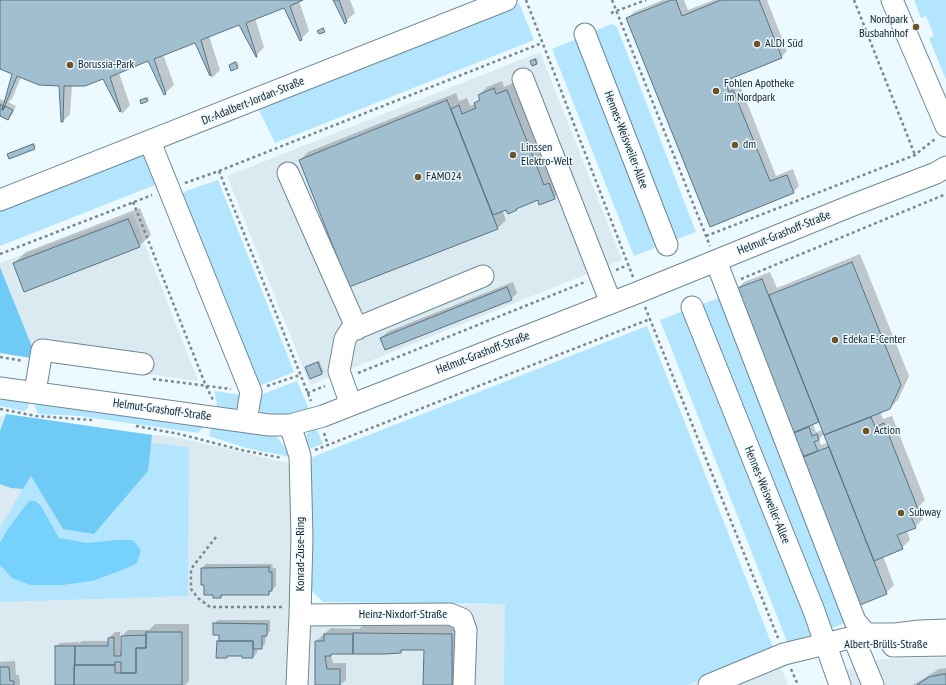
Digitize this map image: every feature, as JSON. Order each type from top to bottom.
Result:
[{"type":"street","name":"Dr.-Adalbert-Jordan-Straße","points":[[0,200],[506,0]]},
{"type":"street","points":[[892,0],[943,131]]},
{"type":"street","name":"Hennes-Weisweiler-Allee","points":[[585,34],[667,246]]},
{"type":"street","points":[[523,79],[611,303]]},
{"type":"street","points":[[150,142],[251,392],[246,421]]},
{"type":"street","name":"Helmut-Grashoff-Straße","points":[[0,388],[269,425],[290,425],[317,418],[639,292],[936,173],[946,166]]},
{"type":"street","points":[[288,173],[357,329]]},
{"type":"street","points":[[716,261],[855,621],[862,640],[873,685]]},
{"type":"street","points":[[351,405],[338,371],[345,339],[350,331],[483,276]]},
{"type":"street","name":"Hennes-Weisweiler-Allee","points":[[692,306],[826,644],[840,685]]},
{"type":"street","points":[[35,392],[42,350],[143,364]]},
{"type":"street","name":"Konrad-Zuse-Ring","points":[[290,425],[300,456],[302,537],[297,685]]},
{"type":"street","name":"Heinz-Nixdorf-Straße","points":[[300,611],[450,614],[462,619],[466,630],[464,685]]},
{"type":"street","name":"Albert-Brülls-Straße","points":[[709,685],[784,654],[826,644],[920,631],[946,630]]},
{"type":"street","name":"Albert-Brülls-Straße","points":[[862,640],[946,645]]},
{"type":"path","points":[[526,0],[628,265],[784,654],[798,685]]},
{"type":"path","points":[[612,0],[716,261]]},
{"type":"path","points":[[611,13],[646,0]]},
{"type":"path","points":[[854,0],[915,155]]},
{"type":"path","points":[[0,254],[219,171],[542,43]]},
{"type":"path","points":[[706,236],[915,155],[943,131]]},
{"type":"path","points":[[219,171],[317,418]]},
{"type":"path","points":[[726,285],[946,194]]},
{"type":"path","points":[[134,202],[206,386]]},
{"type":"path","points":[[307,393],[628,265]]},
{"type":"path","points":[[136,426],[179,434],[241,450],[284,459],[300,456],[650,319]]},
{"type":"path","points":[[251,392],[300,375]]},
{"type":"path","points":[[0,414],[1,409],[36,416],[98,421]]},
{"type":"path","points":[[216,537],[191,569],[191,589],[198,598],[210,607],[300,611]]},
{"type":"shaded area","points":[[914,0],[946,0],[946,80],[929,38],[934,36],[926,16],[921,18]]},
{"type":"shaded area","points":[[519,3],[534,40],[275,143],[257,106]]},
{"type":"shaded area","points":[[612,24],[617,27],[696,232],[672,241],[590,33]]},
{"type":"shaded area","points":[[577,39],[660,246],[634,256],[552,49]]},
{"type":"shaded area","points":[[540,52],[622,260],[310,385],[227,176]]},
{"type":"shaded area","points":[[146,150],[160,183],[0,246],[0,207]]},
{"type":"shaded area","points":[[218,180],[294,372],[257,387],[182,195],[186,191]]},
{"type":"shaded area","points":[[133,214],[198,381],[37,359],[0,267],[0,263]]},
{"type":"shaded area","points":[[0,267],[37,359],[0,353]]},
{"type":"shaded area","points":[[723,296],[851,621],[826,630],[698,306]]},
{"type":"shaded area","points":[[686,310],[813,634],[788,644],[660,320]]},
{"type":"shaded area","points":[[647,326],[774,650],[687,685],[504,685],[505,604],[323,602],[311,590],[305,460]]},
{"type":"shaded area","points":[[297,381],[311,414],[265,415],[254,402],[255,397]]},
{"type":"shaded area","points":[[214,391],[241,395],[239,405],[235,409],[229,411],[216,409],[217,403]]},
{"type":"shaded area","points":[[0,395],[29,399],[28,408],[24,411],[0,406]]},
{"type":"shaded area","points":[[36,400],[204,423],[203,427],[198,433],[79,416],[38,414],[35,407]]},
{"type":"shaded area","points":[[6,414],[152,435],[148,471],[94,534],[63,529],[31,476],[23,489],[11,488],[0,484],[0,431]]},
{"type":"shaded area","points":[[0,416],[180,438],[288,463],[305,460],[308,608],[506,604],[506,685],[0,685]]},
{"type":"shaded area","points":[[212,424],[274,434],[286,448],[290,457],[246,448],[209,436]]},
{"type":"shaded area","points":[[316,427],[323,444],[306,450],[307,434]]},
{"type":"shaded area","points":[[151,443],[189,447],[188,596],[0,602],[0,527],[31,475],[63,529],[147,471]]},
{"type":"shaded area","points":[[29,501],[35,501],[41,506],[59,538],[87,543],[133,540],[141,550],[137,563],[92,581],[62,585],[31,585],[12,578],[0,565],[0,543],[7,530]]},
{"type":"shaded area","points":[[774,650],[788,685],[687,685]]},
{"type":"shaded area","points":[[946,657],[946,685],[840,685],[836,673],[882,659]]},
{"type":"building","name":"Borussia-Park","points":[[0,0],[303,0],[290,6],[302,40],[300,41],[284,8],[246,23],[257,57],[239,25],[201,40],[211,75],[210,76],[195,43],[154,59],[166,94],[164,95],[148,61],[110,77],[121,111],[120,112],[103,79],[85,86],[64,86],[63,122],[61,122],[59,86],[39,85],[17,76],[2,110],[12,74],[0,69]]},
{"type":"building","points":[[333,0],[339,0],[347,22],[345,24]]},
{"type":"building","points":[[671,0],[676,0],[682,16],[721,0],[759,0],[782,58],[725,81],[729,92],[733,90],[770,181],[787,175],[794,193],[710,227],[626,18]]},
{"type":"building","points":[[323,28],[325,32],[319,34],[317,31]]},
{"type":"building","points":[[535,59],[537,64],[532,66],[530,61]]},
{"type":"building","points":[[235,62],[238,68],[231,71],[229,65]]},
{"type":"building","points":[[494,88],[496,94],[507,90],[544,185],[549,183],[555,199],[539,205],[538,200],[508,214],[506,210],[493,215],[451,109],[459,105],[462,114],[476,108],[474,103],[480,100],[478,95]]},
{"type":"building","points":[[146,98],[148,101],[141,104],[140,100]]},
{"type":"building","points":[[447,100],[498,229],[349,287],[299,160]]},
{"type":"building","points":[[0,104],[3,106],[2,110],[5,106],[13,110],[8,120],[0,116]]},
{"type":"building","points":[[33,144],[35,149],[9,159],[7,154]]},
{"type":"building","points":[[128,219],[140,247],[24,292],[13,263]]},
{"type":"building","name":"Edeka E-Center","points":[[852,262],[901,385],[890,409],[824,435],[769,295]]},
{"type":"building","points":[[762,279],[819,422],[792,433],[735,289]]},
{"type":"building","points":[[507,287],[512,300],[385,350],[380,338]]},
{"type":"building","points":[[318,362],[322,374],[310,379],[305,367]]},
{"type":"building","points":[[871,417],[875,427],[884,423],[918,509],[909,512],[916,528],[897,535],[903,549],[874,561],[824,435]]},
{"type":"building","points":[[809,427],[812,436],[817,434],[819,440],[814,442],[818,451],[804,457],[800,448],[798,449],[795,442],[797,441],[794,433]]},
{"type":"building","points":[[829,447],[887,594],[860,605],[801,457]]},
{"type":"building","points":[[269,567],[269,572],[272,572],[272,591],[269,591],[269,595],[221,595],[221,598],[213,598],[213,595],[204,595],[204,585],[201,585],[201,568]]},
{"type":"building","points":[[213,623],[267,624],[267,636],[262,636],[262,649],[253,649],[253,641],[219,641],[219,635],[213,635]]},
{"type":"building","points":[[146,632],[182,632],[182,685],[74,685],[74,665],[115,665],[115,673],[136,673],[136,648],[146,648]]},
{"type":"building","points":[[353,633],[452,634],[452,685],[423,685],[424,650],[401,650],[401,653],[385,654],[353,654]]},
{"type":"building","points":[[324,634],[353,634],[353,654],[331,654],[331,656],[325,656],[327,669],[340,669],[340,685],[315,685],[315,641],[324,641]]},
{"type":"building","points":[[146,635],[146,648],[136,648],[136,673],[121,673],[121,662],[115,662],[115,665],[75,665],[75,646],[108,646],[108,638],[114,637],[114,656],[121,656],[121,636]]},
{"type":"building","points":[[217,641],[253,641],[253,658],[227,656],[227,658],[216,658]]},
{"type":"building","points":[[55,646],[75,646],[74,685],[55,685]]},
{"type":"building","points":[[0,667],[9,667],[10,681],[14,681],[14,685],[0,685]]},
{"type":"building","points":[[946,674],[946,685],[917,685],[929,677]]},
{"type":"place","name":"Nordpark Busbahnhof","points":[[916,27]]},
{"type":"place","name":"ALDI Süd","points":[[757,44]]},
{"type":"place","name":"Borussia-Park","points":[[70,65]]},
{"type":"place","name":"Fohlen Apotheke im Nordpark","points":[[716,91]]},
{"type":"place","name":"dm","points":[[735,145]]},
{"type":"place","name":"Linssen Elektro-Welt","points":[[513,155]]},
{"type":"place","name":"FAMO24","points":[[418,177]]},
{"type":"place","name":"Edeka E-Center","points":[[835,340]]},
{"type":"place","name":"Action","points":[[866,431]]},
{"type":"place","name":"Subway","points":[[901,513]]}]
